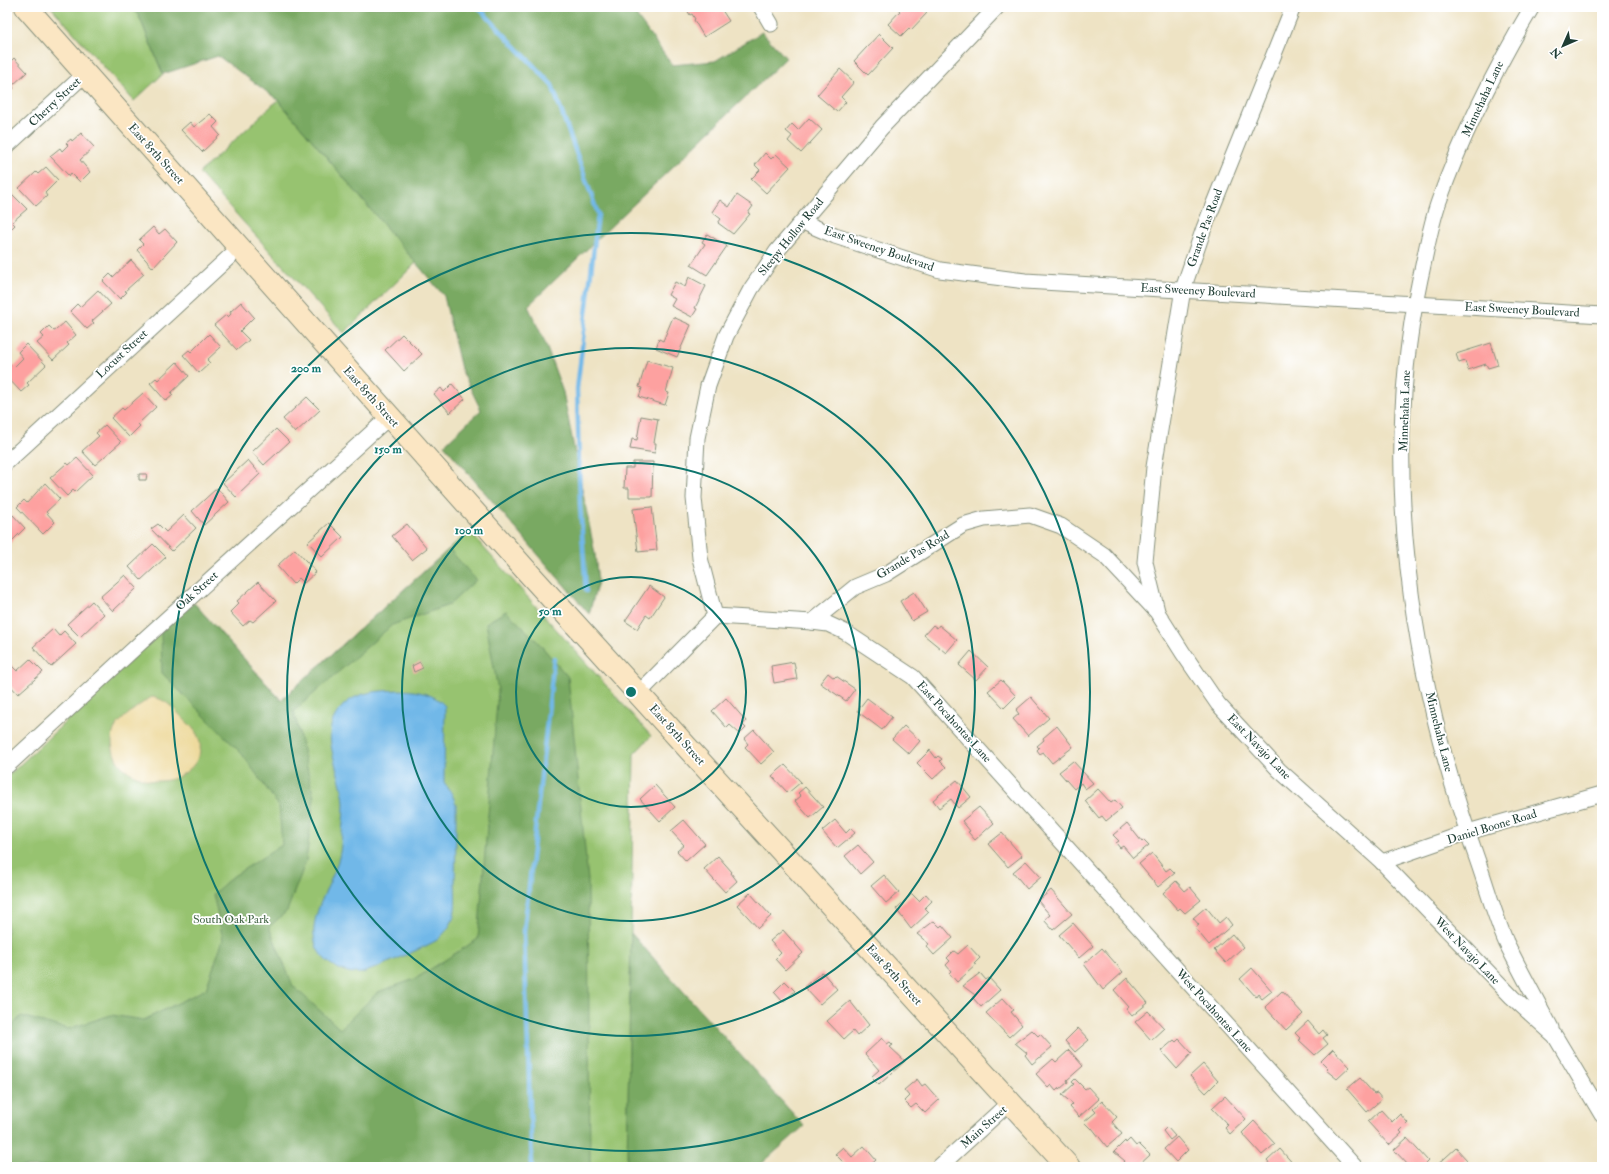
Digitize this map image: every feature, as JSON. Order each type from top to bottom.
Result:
[{"type":"main road","name":"East 85th Street","points":[[26,7],[389,417],[1069,1167]]},
{"type":"street","points":[[761,7],[771,24]]},
{"type":"street","name":"Sleepy Hollow Road","points":[[715,616],[700,558],[694,498],[697,438],[708,386],[726,336],[750,289],[777,251],[882,127],[997,7]]},
{"type":"street","name":"Grande Pas Road","points":[[1150,507],[1154,467],[1183,289],[1204,228],[1293,7]]},
{"type":"street","name":"Minnehaha Lane","points":[[1468,832],[1439,740],[1423,669],[1411,589],[1404,509],[1402,428],[1406,374],[1415,303],[1438,202],[1473,116],[1506,50],[1532,7]]},
{"type":"street","name":"Cherry Street","points":[[7,146],[85,74]]},
{"type":"street","name":"East Sweeney Boulevard","points":[[803,222],[835,236],[940,270],[1025,281],[1602,314]]},
{"type":"street","name":"Locust Street","points":[[7,462],[239,248]]},
{"type":"street","name":"Oak Street","points":[[7,766],[138,644],[389,417]]},
{"type":"street","name":"East Navajo Lane","points":[[1150,507],[1145,562],[1157,612]]},
{"type":"street","name":"Grande Pas Road","points":[[812,622],[855,587],[886,574],[963,525],[984,519],[1030,515],[1062,526]]},
{"type":"street","name":"East Navajo Lane","points":[[1062,526],[1104,555],[1157,612],[1218,704],[1279,770],[1382,862]]},
{"type":"street","points":[[639,693],[715,616],[812,622]]},
{"type":"street","name":"East Pocahontas Lane","points":[[812,622],[828,624],[845,632],[913,677],[1073,854]]},
{"type":"street","name":"Daniel Boone Road","points":[[1382,862],[1468,832],[1602,794]]},
{"type":"street","name":"West Navajo Lane","points":[[1468,832],[1505,940],[1555,1036],[1602,1115]]},
{"type":"street","name":"West Pocahontas Lane","points":[[1073,854],[1355,1167]]},
{"type":"street","name":"West Navajo Lane","points":[[1382,862],[1512,998],[1555,1036]]},
{"type":"street","name":"Main Street","points":[[939,1167],[1010,1102]]},
{"type":"green space","points":[[51,7],[131,7],[139,16],[163,74],[134,101]]},
{"type":"green space","points":[[131,7],[630,7],[672,65],[715,61],[762,32],[786,58],[528,306],[544,340],[563,392],[595,554],[598,582],[589,614],[444,445],[481,410],[461,369],[444,296],[278,100],[218,56],[163,74],[139,16]]},
{"type":"green space","points":[[278,100],[416,263],[344,333],[199,173]]},
{"type":"green space","name":"South Oak Park","points":[[469,531],[651,736],[634,754],[627,1167],[7,1167],[7,777],[161,632],[194,603],[281,700]]},
{"type":"green space","points":[[449,549],[476,580],[449,605],[392,625],[294,711],[314,798],[306,861],[287,911],[269,927],[293,986],[340,1029],[378,992],[415,979],[478,939],[498,690],[486,623],[506,611],[537,641],[568,677],[588,880],[590,1167],[7,1167],[7,1032],[21,1016],[68,1029],[111,1015],[144,1020],[206,989],[223,939],[213,894],[232,877],[282,845],[279,806],[242,754],[162,673],[161,632],[194,603],[281,700]]},
{"type":"green space","points":[[631,933],[804,1126],[758,1167],[627,1167]]},
{"type":"sand","points":[[152,697],[161,699],[171,706],[195,731],[199,740],[200,749],[198,758],[193,765],[178,777],[169,780],[150,781],[133,774],[121,766],[113,750],[112,738],[117,725],[143,702]]},
{"type":"water","points":[[401,690],[430,695],[445,706],[444,782],[452,794],[456,804],[455,910],[452,922],[442,935],[433,943],[362,973],[349,972],[336,967],[320,954],[314,936],[318,910],[339,858],[341,845],[344,803],[330,739],[331,729],[333,720],[339,710],[354,698],[371,692]]},
{"type":"building","points":[[682,7],[720,7],[729,21],[704,37],[692,14],[690,15],[686,8],[683,9]]},
{"type":"building","points":[[896,7],[920,7],[927,13],[911,30],[909,28],[901,36],[888,24],[900,11]]},
{"type":"building","points":[[879,34],[893,48],[868,75],[854,61]]},
{"type":"building","points":[[14,58],[27,72],[12,86],[14,88],[7,95],[7,65]]},
{"type":"building","points":[[840,69],[854,82],[841,97],[846,102],[837,112],[817,95]]},
{"type":"building","points":[[210,114],[218,122],[213,127],[220,135],[202,152],[181,130],[190,122],[194,127]]},
{"type":"building","points":[[809,118],[822,130],[801,153],[788,141],[792,136],[786,131],[792,124],[798,130]]},
{"type":"building","points":[[81,133],[94,147],[80,160],[90,172],[80,182],[71,173],[69,176],[50,156],[60,148],[62,151],[68,145],[66,143],[71,139],[72,141]]},
{"type":"building","points":[[765,153],[771,159],[776,154],[790,167],[766,193],[751,179],[760,170],[755,165]]},
{"type":"building","points":[[46,167],[58,180],[45,193],[47,196],[36,206],[19,188],[36,172],[38,174]]},
{"type":"building","points":[[13,195],[27,209],[12,222],[15,225],[7,233],[7,201]]},
{"type":"building","points":[[737,195],[753,206],[748,213],[750,214],[733,234],[718,223],[721,219],[712,212],[720,200],[729,207]]},
{"type":"building","points":[[153,227],[159,234],[165,229],[177,242],[153,268],[137,250],[143,244],[139,240]]},
{"type":"building","points":[[707,234],[727,246],[707,275],[691,265],[705,244],[702,242]]},
{"type":"building","points":[[131,260],[144,274],[125,291],[127,292],[120,299],[103,281],[110,274],[113,277]]},
{"type":"building","points":[[689,277],[706,286],[695,308],[697,309],[692,317],[671,306],[675,299],[668,295],[675,282],[685,287]]},
{"type":"building","points":[[98,290],[111,304],[92,321],[94,323],[87,329],[70,311],[77,304],[80,307]]},
{"type":"building","points":[[241,302],[254,317],[240,331],[249,340],[237,350],[214,325],[226,315],[228,317],[231,314],[230,312]]},
{"type":"building","points":[[673,317],[691,325],[677,357],[656,348],[659,339],[663,341]]},
{"type":"building","points":[[65,322],[76,335],[67,343],[69,345],[53,360],[37,343],[44,337],[41,334],[49,326],[54,331]]},
{"type":"building","points":[[209,334],[221,347],[207,360],[210,363],[199,373],[183,355],[189,350],[191,352]]},
{"type":"building","points":[[402,334],[422,354],[404,371],[385,350]]},
{"type":"building","points":[[1491,343],[1498,365],[1488,368],[1486,364],[1468,370],[1465,361],[1459,363],[1456,354]]},
{"type":"building","points":[[26,344],[46,365],[27,383],[29,385],[21,392],[7,377],[7,368],[11,364],[14,367],[23,358],[18,352]]},
{"type":"building","points":[[647,360],[673,368],[666,392],[669,393],[665,405],[639,397],[642,388],[639,387]]},
{"type":"building","points":[[177,362],[189,376],[171,393],[173,395],[166,401],[150,383],[156,378],[158,380]]},
{"type":"building","points":[[452,384],[465,399],[450,413],[434,394],[441,388],[444,392]]},
{"type":"building","points":[[143,393],[156,407],[138,424],[140,426],[129,437],[111,418],[122,408],[124,410]]},
{"type":"building","points":[[307,397],[320,410],[295,433],[283,419]]},
{"type":"building","points":[[641,416],[658,419],[654,443],[656,443],[655,453],[630,449],[632,439],[637,440]]},
{"type":"building","points":[[105,425],[121,442],[95,465],[82,451],[99,436],[96,433]]},
{"type":"building","points":[[276,429],[289,442],[264,465],[252,452]]},
{"type":"building","points":[[77,458],[93,475],[75,492],[73,490],[67,496],[50,478],[67,463],[69,465]]},
{"type":"building","points":[[248,460],[260,474],[236,497],[223,483]]},
{"type":"building","points":[[633,462],[653,462],[652,497],[629,497],[629,488],[624,488],[625,468],[633,468]]},
{"type":"building","points":[[139,474],[147,474],[146,480],[139,480]]},
{"type":"building","points":[[45,483],[60,499],[46,512],[55,522],[43,534],[17,507],[24,500],[27,503]]},
{"type":"building","points":[[217,488],[229,502],[204,525],[192,511]]},
{"type":"building","points":[[652,507],[657,550],[638,552],[633,509]]},
{"type":"building","points":[[13,515],[25,528],[8,545],[10,547],[7,550],[7,520]]},
{"type":"building","points":[[184,515],[196,528],[172,551],[151,529],[158,524],[166,532]]},
{"type":"building","points":[[329,523],[343,537],[322,557],[308,542]]},
{"type":"building","points":[[407,524],[427,548],[412,560],[392,536]]},
{"type":"building","points":[[153,544],[166,557],[141,580],[129,567]]},
{"type":"building","points":[[295,549],[316,572],[304,583],[299,578],[293,584],[277,566]]},
{"type":"building","points":[[125,575],[137,588],[113,611],[100,597]]},
{"type":"building","points":[[258,582],[276,601],[253,622],[250,620],[243,626],[230,612],[239,603],[237,601]]},
{"type":"building","points":[[649,586],[664,597],[650,618],[646,615],[637,629],[625,621]]},
{"type":"building","points":[[914,592],[927,612],[912,621],[900,601]]},
{"type":"building","points":[[92,601],[104,614],[80,637],[67,624]]},
{"type":"building","points":[[933,625],[937,628],[939,625],[957,640],[946,653],[924,635]]},
{"type":"building","points":[[53,629],[59,636],[64,631],[76,644],[51,667],[33,647]]},
{"type":"building","points":[[971,651],[988,667],[976,680],[959,665]]},
{"type":"building","points":[[30,659],[43,672],[18,694],[7,682],[7,661],[17,671]]},
{"type":"building","points":[[420,662],[423,668],[414,672],[412,666]]},
{"type":"building","points":[[794,662],[797,679],[774,683],[771,666]]},
{"type":"building","points":[[828,673],[834,678],[836,676],[855,689],[846,701],[820,683]]},
{"type":"building","points":[[1001,680],[1016,696],[1004,708],[988,691]]},
{"type":"building","points":[[1031,697],[1049,718],[1028,736],[1013,719],[1019,714],[1016,710]]},
{"type":"building","points":[[726,698],[746,721],[743,725],[746,728],[740,734],[730,725],[727,728],[712,711]]},
{"type":"building","points":[[867,698],[892,717],[882,730],[857,711]]},
{"type":"building","points":[[904,726],[920,741],[909,754],[892,739]]},
{"type":"building","points":[[1057,726],[1073,747],[1052,763],[1043,752],[1040,754],[1037,750],[1039,748],[1037,746],[1044,740],[1043,738]]},
{"type":"building","points":[[754,730],[774,752],[761,764],[745,747],[748,744],[744,739]]},
{"type":"building","points":[[930,750],[936,758],[938,756],[942,759],[940,761],[946,767],[933,779],[917,763]]},
{"type":"building","points":[[1073,761],[1093,783],[1085,789],[1081,783],[1074,789],[1059,772]]},
{"type":"building","points":[[785,765],[801,782],[788,793],[772,776]]},
{"type":"building","points":[[957,780],[971,797],[958,808],[951,799],[939,808],[933,800]]},
{"type":"building","points":[[655,785],[675,807],[660,821],[640,799]]},
{"type":"building","points":[[805,787],[823,807],[810,818],[795,801],[801,796],[798,793]]},
{"type":"building","points":[[1098,789],[1111,803],[1115,800],[1122,808],[1106,821],[1102,816],[1099,818],[1085,801]]},
{"type":"building","points":[[979,807],[994,823],[975,840],[968,832],[970,831],[962,821]]},
{"type":"building","points":[[684,820],[705,844],[686,861],[677,851],[684,845],[671,831]]},
{"type":"building","points":[[835,820],[846,833],[851,828],[855,833],[837,848],[822,831]]},
{"type":"building","points":[[1127,823],[1142,842],[1144,840],[1149,845],[1133,858],[1123,846],[1120,848],[1116,843],[1119,841],[1113,835]]},
{"type":"building","points":[[1002,833],[1022,856],[1008,867],[988,844]]},
{"type":"building","points":[[858,845],[873,862],[860,874],[845,856]]},
{"type":"building","points":[[1152,853],[1166,871],[1170,868],[1175,873],[1158,887],[1139,864]]},
{"type":"building","points":[[718,856],[732,872],[731,873],[737,881],[725,892],[704,869]]},
{"type":"building","points":[[1026,861],[1041,877],[1027,889],[1013,872]]},
{"type":"building","points":[[884,875],[899,892],[886,903],[871,886]]},
{"type":"building","points":[[1176,881],[1185,891],[1190,887],[1201,900],[1185,913],[1180,908],[1178,910],[1163,893]]},
{"type":"building","points":[[1051,890],[1072,914],[1053,930],[1044,920],[1050,915],[1038,901]]},
{"type":"building","points":[[750,893],[771,916],[758,928],[737,905]]},
{"type":"building","points":[[912,894],[919,901],[926,894],[932,901],[925,908],[929,912],[911,929],[896,909]]},
{"type":"building","points":[[1206,907],[1219,923],[1226,917],[1232,925],[1209,945],[1195,928],[1199,925],[1193,918]]},
{"type":"building","points":[[934,921],[940,927],[942,925],[953,938],[934,955],[926,946],[929,944],[917,934]]},
{"type":"building","points":[[1073,923],[1093,946],[1079,958],[1059,935]]},
{"type":"building","points":[[783,930],[803,953],[785,970],[775,959],[781,953],[770,941]]},
{"type":"building","points":[[1232,934],[1243,947],[1226,963],[1214,950]]},
{"type":"building","points":[[968,945],[980,958],[974,964],[976,965],[957,982],[949,973],[951,971],[946,965],[950,961],[947,958],[954,951],[958,954]]},
{"type":"building","points":[[1102,948],[1123,972],[1103,990],[1084,964]]},
{"type":"building","points":[[1252,968],[1272,991],[1262,999],[1258,994],[1256,997],[1240,979]]},
{"type":"building","points":[[822,972],[837,989],[820,1004],[804,987]]},
{"type":"building","points":[[980,973],[986,980],[989,978],[1000,990],[981,1007],[973,998],[975,995],[963,986]]},
{"type":"building","points":[[1127,978],[1148,1003],[1132,1016],[1126,1009],[1129,1007],[1114,990]]},
{"type":"building","points":[[785,981],[795,991],[783,1002],[774,992]]},
{"type":"building","points":[[1282,991],[1303,1014],[1286,1030],[1265,1007]]},
{"type":"building","points":[[1003,998],[1014,1010],[1011,1012],[1022,1025],[1009,1037],[986,1013]]},
{"type":"building","points":[[850,1001],[869,1025],[857,1036],[853,1031],[844,1039],[827,1021]]},
{"type":"building","points":[[1148,1011],[1164,1028],[1151,1040],[1135,1022]]},
{"type":"building","points":[[1308,1021],[1319,1034],[1323,1030],[1327,1035],[1323,1038],[1328,1044],[1315,1055],[1299,1040],[1301,1039],[1295,1033]]},
{"type":"building","points":[[1078,1028],[1089,1040],[1075,1052],[1065,1041]]},
{"type":"building","points":[[1032,1030],[1038,1036],[1040,1034],[1052,1047],[1032,1064],[1025,1055],[1027,1053],[1015,1043]]},
{"type":"building","points":[[882,1038],[887,1044],[890,1042],[893,1045],[890,1047],[905,1061],[879,1085],[871,1077],[879,1070],[865,1054]]},
{"type":"building","points":[[1179,1039],[1192,1053],[1177,1069],[1161,1051],[1174,1040],[1176,1042]]},
{"type":"building","points":[[1333,1049],[1350,1067],[1337,1079],[1326,1070],[1328,1068],[1321,1061]]},
{"type":"building","points":[[1069,1050],[1083,1066],[1067,1080],[1068,1082],[1060,1089],[1059,1087],[1056,1090],[1051,1084],[1048,1087],[1036,1074],[1053,1059],[1056,1062]]},
{"type":"building","points":[[1203,1064],[1218,1081],[1206,1093],[1190,1076]]},
{"type":"building","points":[[1360,1078],[1374,1094],[1377,1093],[1382,1099],[1367,1112],[1347,1089]]},
{"type":"building","points":[[917,1079],[922,1086],[925,1084],[939,1100],[925,1113],[916,1104],[911,1108],[904,1101],[909,1096],[904,1090]]},
{"type":"building","points":[[1075,1079],[1085,1089],[1088,1087],[1099,1099],[1079,1117],[1070,1107],[1073,1104],[1062,1095],[1074,1084],[1072,1082]]},
{"type":"building","points":[[1225,1096],[1246,1119],[1230,1134],[1225,1128],[1228,1125],[1212,1108]]},
{"type":"building","points":[[1102,1101],[1117,1117],[1112,1122],[1122,1134],[1107,1147],[1092,1128],[1091,1129],[1084,1122],[1096,1112],[1093,1109]]},
{"type":"building","points":[[1381,1110],[1392,1122],[1400,1114],[1408,1123],[1400,1131],[1402,1133],[1389,1145],[1368,1122]]},
{"type":"building","points":[[1254,1121],[1275,1144],[1262,1155],[1242,1133]]},
{"type":"building","points":[[1167,1127],[1175,1136],[1170,1140],[1163,1131]]},
{"type":"building","points":[[1177,1137],[1188,1150],[1176,1162],[1164,1149]]},
{"type":"building","points":[[1407,1138],[1428,1161],[1422,1167],[1410,1167],[1394,1150]]},
{"type":"building","points":[[1130,1139],[1136,1146],[1139,1144],[1150,1155],[1137,1167],[1125,1167],[1122,1164],[1125,1161],[1114,1152],[1125,1141],[1126,1143]]},
{"type":"building","points":[[864,1146],[876,1160],[868,1167],[841,1167],[845,1164],[835,1154],[843,1147],[852,1157]]},
{"type":"building","points":[[1456,1148],[1467,1160],[1459,1167],[1435,1167]]},
{"type":"building","points":[[1280,1149],[1296,1167],[1272,1167],[1267,1161]]},
{"type":"waterway","points":[[478,7],[552,85],[598,214],[577,389],[580,504],[586,591]]},
{"type":"waterway","points":[[532,1167],[524,932],[554,658]]}]
